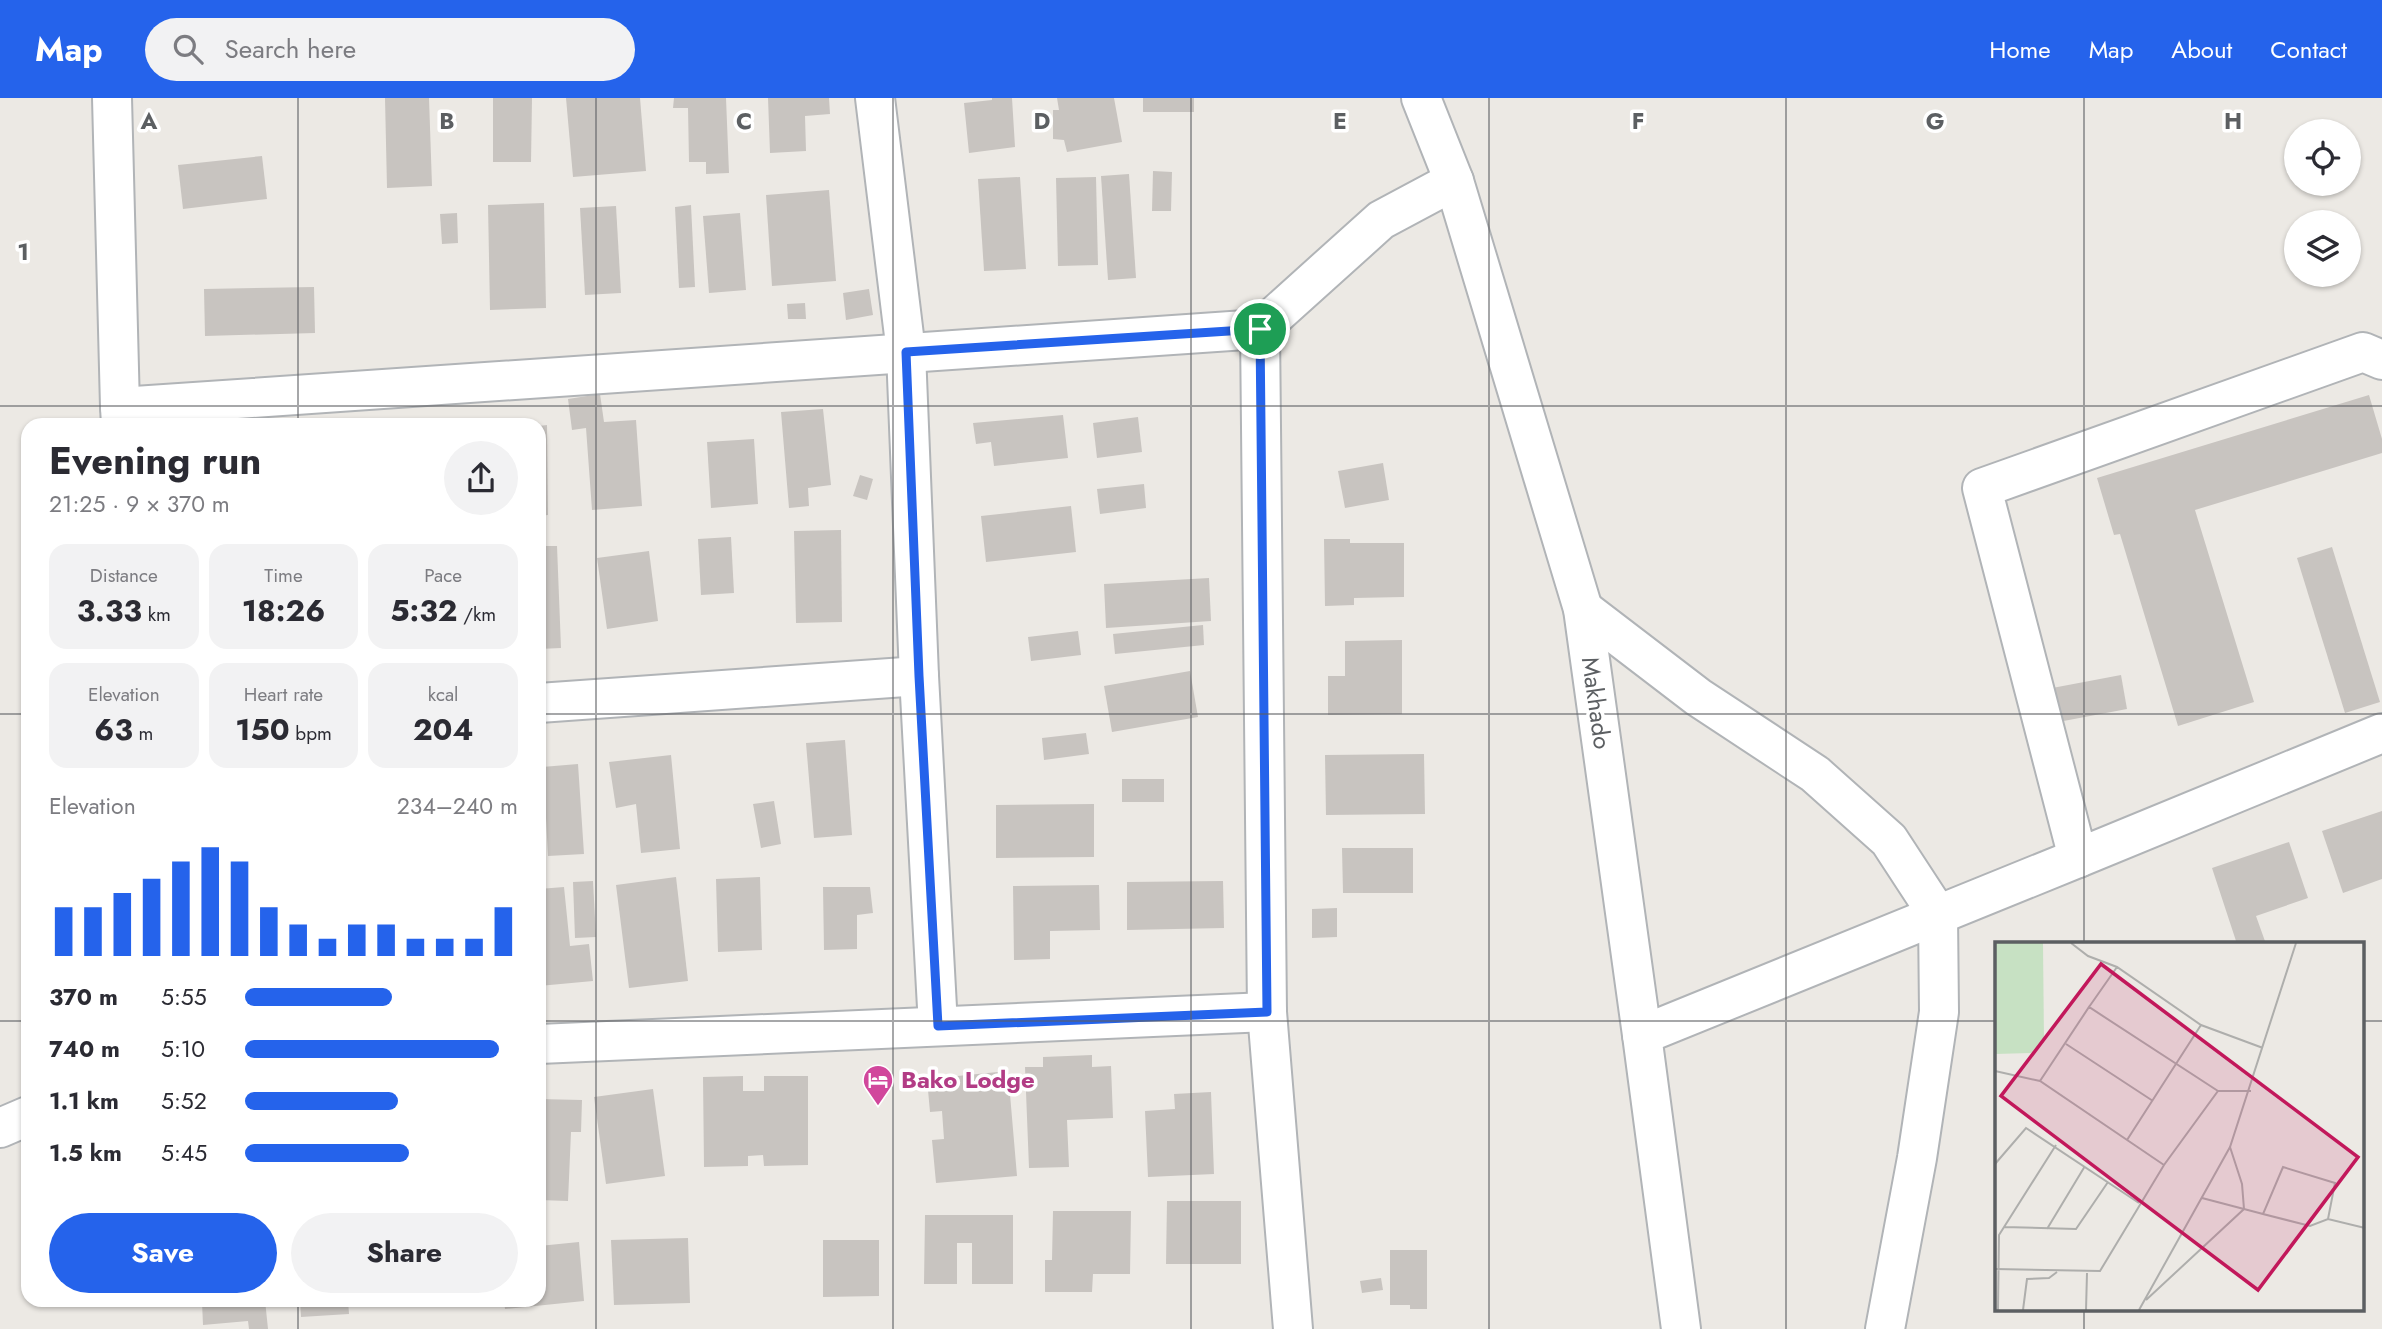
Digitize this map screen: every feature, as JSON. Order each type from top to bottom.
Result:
[{"type":"street","points":[[112,98],[121,416],[906,352],[1260,329],[1381,220],[1454,181]]},
{"type":"street","points":[[875,98],[906,352],[919,676],[938,1026]]},
{"type":"street","name":"Makhado","points":[[1421,98],[1454,181],[1583,609],[1681,1329]]},
{"type":"street","points":[[1260,329],[1267,1012],[1293,1329]]},
{"type":"street","points":[[2078,858],[1982,488],[2364,352],[2382,359]]},
{"type":"street","points":[[1583,609],[1698,697],[1815,774],[1889,840],[1938,915],[1939,1012],[1917,1158],[1885,1329]]},
{"type":"street","points":[[546,703],[919,676]]},
{"type":"street","points":[[1642,1035],[2382,733]]},
{"type":"street","points":[[546,1044],[1267,1012]]},
{"type":"street","points":[[0,1128],[21,1119]]},
{"type":"building","points":[[385,98],[429,98],[432,186],[387,188]]},
{"type":"building","points":[[493,98],[532,98],[531,162],[493,162]]},
{"type":"building","points":[[566,98],[640,98],[646,171],[573,177]]},
{"type":"building","points":[[674,98],[726,98],[729,173],[706,174],[706,162],[689,162],[688,108],[673,108]]},
{"type":"building","points":[[768,98],[829,98],[830,114],[805,116],[806,151],[770,153]]},
{"type":"building","points":[[1012,98],[1015,147],[969,153],[964,103]]},
{"type":"building","points":[[1057,98],[1114,98],[1122,142],[1067,152],[1064,140],[1053,139],[1053,110],[1059,110]]},
{"type":"building","points":[[1143,98],[1194,98],[1194,112],[1143,112]]},
{"type":"building","points":[[262,156],[267,199],[183,209],[178,165]]},
{"type":"building","points":[[1153,171],[1172,172],[1171,211],[1152,211]]},
{"type":"building","points":[[1129,174],[1136,278],[1108,280],[1101,176]]},
{"type":"building","points":[[1020,177],[1026,269],[984,271],[978,179]]},
{"type":"building","points":[[1096,177],[1098,265],[1058,266],[1056,178]]},
{"type":"building","points":[[829,190],[836,281],[772,286],[766,195]]},
{"type":"building","points":[[544,203],[546,308],[490,310],[488,205]]},
{"type":"building","points":[[691,205],[695,287],[679,288],[675,207]]},
{"type":"building","points":[[616,206],[621,293],[585,295],[580,208]]},
{"type":"building","points":[[457,213],[458,243],[442,244],[440,214]]},
{"type":"building","points":[[740,213],[746,290],[709,293],[703,216]]},
{"type":"building","points":[[314,287],[315,333],[205,336],[204,289]]},
{"type":"building","points":[[869,289],[873,315],[846,320],[843,293]]},
{"type":"building","points":[[805,303],[806,319],[788,319],[787,304]]},
{"type":"building","points":[[600,394],[604,422],[636,420],[642,506],[592,510],[586,428],[572,430],[568,399]]},
{"type":"building","points":[[2369,395],[2382,439],[2382,453],[2195,510],[2254,702],[2178,726],[2120,534],[2114,535],[2097,478]]},
{"type":"building","points":[[823,409],[831,485],[808,488],[809,506],[789,508],[781,412]]},
{"type":"building","points":[[1063,415],[1068,458],[994,466],[991,442],[976,444],[973,423]]},
{"type":"building","points":[[1138,417],[1142,452],[1097,458],[1093,423]]},
{"type":"building","points":[[546,425],[548,515],[546,515]]},
{"type":"building","points":[[754,439],[758,504],[711,508],[707,442]]},
{"type":"building","points":[[1383,463],[1389,500],[1345,508],[1338,471]]},
{"type":"building","points":[[860,475],[873,479],[867,500],[853,496]]},
{"type":"building","points":[[1144,484],[1146,508],[1100,514],[1097,489]]},
{"type":"building","points":[[1071,506],[1076,552],[986,562],[981,516]]},
{"type":"building","points":[[841,530],[842,622],[796,623],[794,531]]},
{"type":"building","points":[[731,537],[734,593],[701,595],[698,539]]},
{"type":"building","points":[[1324,539],[1350,539],[1350,543],[1404,543],[1404,597],[1354,598],[1354,605],[1325,606]]},
{"type":"building","points":[[546,546],[557,546],[561,648],[546,649]]},
{"type":"building","points":[[2332,547],[2380,702],[2345,713],[2297,558]]},
{"type":"building","points":[[649,551],[658,621],[607,629],[597,558]]},
{"type":"building","points":[[1209,578],[1211,621],[1106,628],[1104,584]]},
{"type":"building","points":[[1203,625],[1204,645],[1115,654],[1113,634]]},
{"type":"building","points":[[1078,631],[1081,655],[1031,661],[1028,637]]},
{"type":"building","points":[[1402,640],[1402,714],[1328,715],[1328,676],[1345,676],[1345,641]]},
{"type":"building","points":[[1190,671],[1198,717],[1112,732],[1104,686]]},
{"type":"building","points":[[2121,675],[2127,709],[2053,723],[2047,689]]},
{"type":"building","points":[[1086,733],[1089,754],[1044,760],[1042,738]]},
{"type":"building","points":[[845,740],[852,835],[814,838],[806,743]]},
{"type":"building","points":[[1424,754],[1425,814],[1326,815],[1325,755]]},
{"type":"building","points":[[671,755],[680,849],[641,853],[636,804],[616,808],[609,762]]},
{"type":"building","points":[[578,764],[584,854],[548,856],[546,767]]},
{"type":"building","points":[[1122,779],[1164,779],[1164,802],[1122,802]]},
{"type":"building","points":[[774,801],[781,844],[761,848],[753,804]]},
{"type":"building","points":[[1094,804],[1094,857],[996,858],[996,805]]},
{"type":"building","points":[[2382,811],[2382,879],[2343,893],[2322,831]]},
{"type":"building","points":[[2289,842],[2308,898],[2256,916],[2265,942],[2236,942],[2212,868]]},
{"type":"building","points":[[1342,848],[1413,848],[1413,893],[1343,893]]},
{"type":"building","points":[[676,877],[688,981],[629,988],[616,885]]},
{"type":"building","points":[[760,877],[762,950],[718,952],[716,879]]},
{"type":"building","points":[[593,881],[596,937],[575,938],[573,882]]},
{"type":"building","points":[[1223,881],[1224,928],[1127,930],[1127,882]]},
{"type":"building","points":[[1099,885],[1100,930],[1050,931],[1050,959],[1014,960],[1013,886]]},
{"type":"building","points":[[564,887],[570,946],[589,944],[593,981],[546,985],[546,888]]},
{"type":"building","points":[[823,887],[870,887],[873,913],[857,915],[857,949],[824,950]]},
{"type":"building","points":[[1337,908],[1337,937],[1312,938],[1312,909]]},
{"type":"building","points":[[1092,1055],[1092,1067],[1111,1066],[1113,1118],[1067,1120],[1069,1167],[1029,1168],[1025,1067],[1043,1067],[1043,1057]]},
{"type":"building","points":[[1008,1071],[1017,1176],[936,1183],[932,1140],[944,1139],[942,1111],[930,1112],[927,1079]]},
{"type":"building","points":[[743,1076],[743,1091],[764,1091],[764,1076],[808,1076],[808,1165],[764,1166],[763,1155],[748,1156],[748,1166],[704,1167],[703,1077]]},
{"type":"building","points":[[653,1089],[665,1176],[606,1184],[594,1097]]},
{"type":"building","points":[[1211,1092],[1214,1174],[1148,1177],[1145,1111],[1175,1109],[1174,1094]]},
{"type":"building","points":[[546,1099],[582,1100],[581,1132],[571,1132],[568,1201],[546,1200]]},
{"type":"building","points":[[1167,1201],[1241,1201],[1241,1264],[1166,1264]]},
{"type":"building","points":[[1053,1211],[1131,1211],[1130,1274],[1093,1274],[1092,1292],[1045,1292],[1045,1260],[1052,1260]]},
{"type":"building","points":[[925,1215],[1013,1215],[1013,1284],[972,1284],[972,1243],[957,1243],[957,1284],[924,1284]]},
{"type":"building","points":[[688,1238],[690,1303],[614,1305],[611,1240]]},
{"type":"building","points":[[823,1240],[879,1240],[879,1296],[823,1297]]},
{"type":"building","points":[[579,1242],[584,1301],[546,1305],[546,1245]]},
{"type":"building","points":[[1390,1250],[1427,1250],[1427,1309],[1410,1309],[1410,1305],[1390,1305]]},
{"type":"building","points":[[1381,1278],[1383,1290],[1362,1293],[1360,1281]]},
{"type":"building","points":[[202,1307],[266,1307],[268,1329],[249,1329],[248,1321],[203,1325]]},
{"type":"building","points":[[300,1307],[348,1307],[349,1314],[301,1317]]},
{"type":"place","name":"Bako Lodge","points":[[878,1107]]},
{"type":"route","points":[[1260,329],[1267,1012],[938,1026],[919,676],[906,352],[1260,329]]}]
